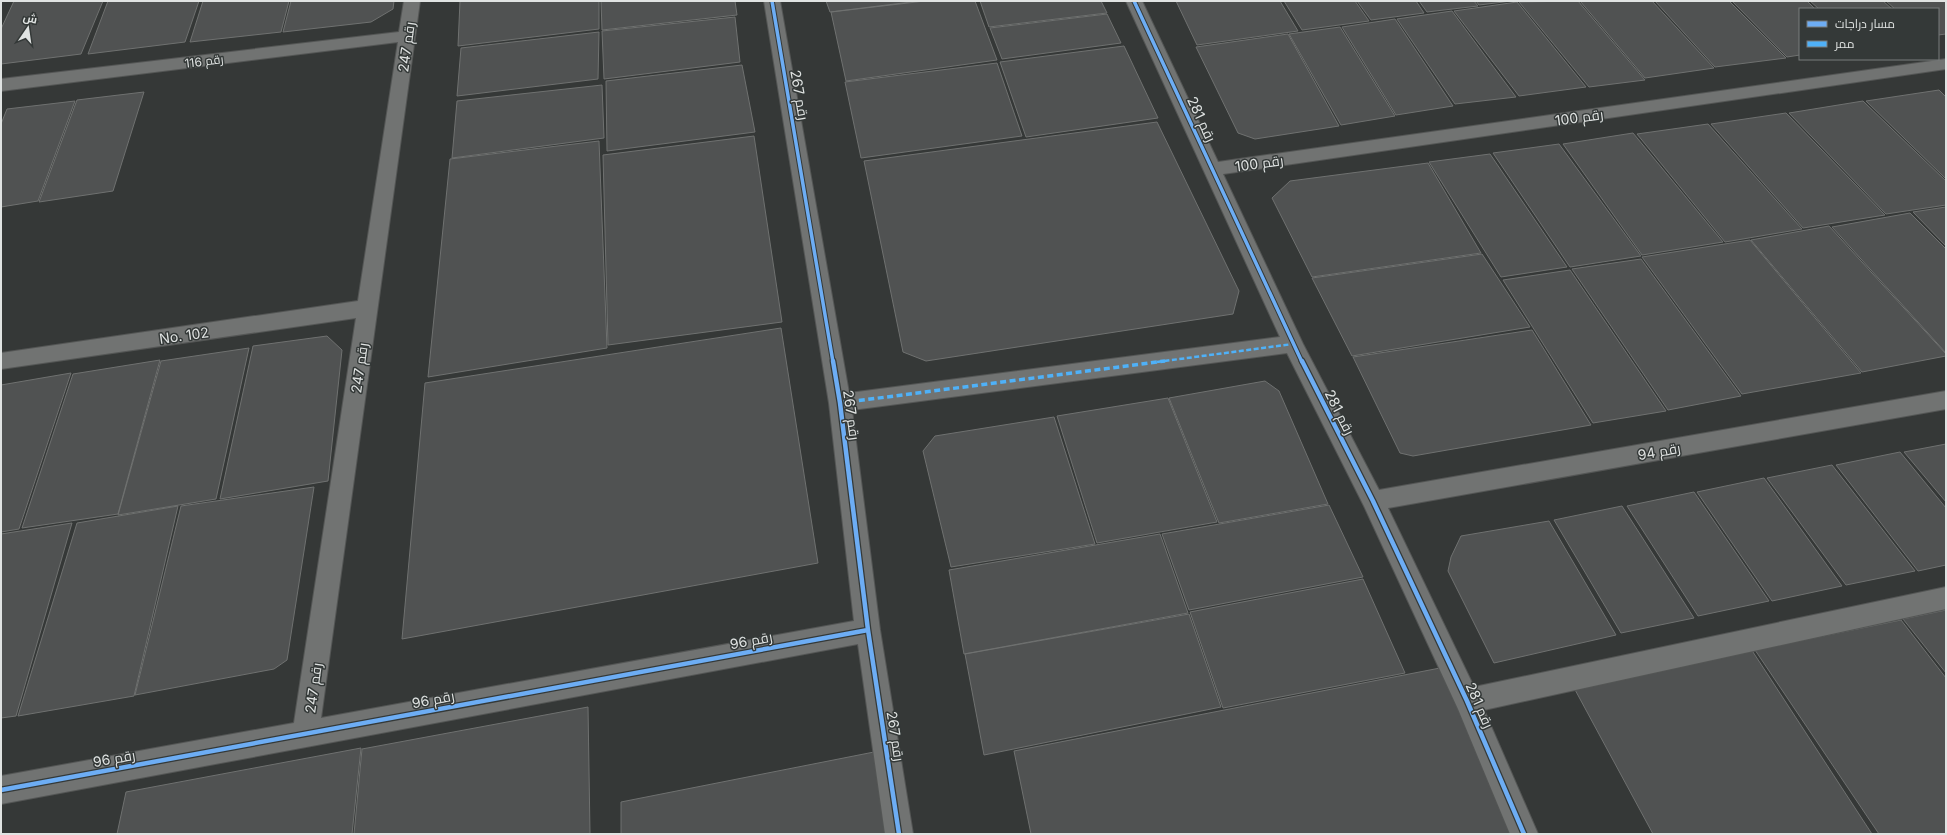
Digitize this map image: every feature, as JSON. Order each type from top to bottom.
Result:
[{"type":"street","name":"رقم 247","points":[[306,734],[412,1]]},
{"type":"street","name":"رقم 267","points":[[772,1],[840,403],[868,630],[899,834]]},
{"type":"street","name":"رقم 281","points":[[1134,1],[1293,344],[1373,501],[1467,701],[1524,834]]},
{"type":"street","name":"رقم 116","points":[[1,85],[407,36]]},
{"type":"street","name":"رقم 100","points":[[1213,169],[1946,64]]},
{"type":"street","name":"No. 102","points":[[1,361],[368,308]]},
{"type":"street","points":[[840,403],[1293,344]]},
{"type":"street","name":"رقم 94","points":[[1373,501],[1946,400]]},
{"type":"street","points":[[1467,701],[1946,598]]},
{"type":"street","name":"رقم 96","points":[[1,790],[868,630]]},
{"type":"building","points":[[14,1],[103,1],[81,54],[1,64],[1,29]]},
{"type":"building","points":[[108,1],[199,1],[185,42],[88,54]]},
{"type":"building","points":[[203,1],[289,1],[281,32],[190,42]]},
{"type":"building","points":[[291,1],[394,1],[393,9],[371,22],[283,32]]},
{"type":"building","points":[[460,1],[599,1],[599,29],[458,46]]},
{"type":"building","points":[[601,1],[735,1],[737,15],[602,30]]},
{"type":"building","points":[[826,1],[919,1],[830,12]]},
{"type":"building","points":[[925,1],[975,1],[997,60],[846,81],[831,12]]},
{"type":"building","points":[[980,1],[1101,1],[1107,13],[989,27]]},
{"type":"building","points":[[1176,1],[1280,1],[1298,31],[1197,45]]},
{"type":"building","points":[[1284,1],[1355,1],[1369,21],[1302,30]]},
{"type":"building","points":[[1357,1],[1416,1],[1424,13],[1371,20]]},
{"type":"building","points":[[1419,1],[1474,1],[1478,6],[1427,12]]},
{"type":"building","points":[[1476,1],[1512,1],[1479,5]]},
{"type":"building","points":[[1578,1],[1645,80],[1589,87],[1519,2]]},
{"type":"building","points":[[1580,1],[1652,1],[1714,68],[1645,78]]},
{"type":"building","points":[[1655,1],[1729,1],[1786,58],[1715,67]]},
{"type":"building","points":[[1732,1],[1807,1],[1814,8],[1799,8],[1799,55],[1787,57]]},
{"type":"building","points":[[1810,1],[1883,1],[1891,8],[1818,8]]},
{"type":"building","points":[[1886,1],[1944,1],[1946,3],[1946,34],[1939,35],[1939,8],[1894,8]]},
{"type":"building","points":[[1517,2],[1586,87],[1519,96],[1454,11]]},
{"type":"building","points":[[1452,11],[1516,97],[1455,104],[1397,19]]},
{"type":"building","points":[[1107,14],[1121,43],[1002,59],[990,28]]},
{"type":"building","points":[[735,17],[740,62],[604,79],[602,31]]},
{"type":"building","points":[[1395,19],[1453,106],[1396,115],[1342,27]]},
{"type":"building","points":[[1340,27],[1395,116],[1341,125],[1289,34]]},
{"type":"building","points":[[599,32],[598,79],[457,96],[461,48]]},
{"type":"building","points":[[1288,34],[1339,126],[1255,139],[1238,133],[1196,47]]},
{"type":"building","points":[[1124,46],[1158,118],[1026,137],[1000,62]]},
{"type":"building","points":[[997,63],[1022,136],[861,158],[845,82]]},
{"type":"building","points":[[742,65],[755,132],[607,151],[606,81]]},
{"type":"building","points":[[602,85],[604,138],[452,158],[457,101]]},
{"type":"building","points":[[1939,90],[1946,97],[1946,179],[1866,101]]},
{"type":"building","points":[[144,92],[113,191],[39,202],[77,100]]},
{"type":"building","points":[[75,101],[38,201],[1,207],[1,124],[7,109]]},
{"type":"building","points":[[1863,101],[1946,181],[1946,205],[1886,214],[1789,113]]},
{"type":"building","points":[[1786,113],[1885,215],[1803,228],[1711,124]]},
{"type":"building","points":[[1157,122],[1239,291],[1233,314],[926,361],[903,352],[864,161]]},
{"type":"building","points":[[1708,124],[1802,229],[1725,242],[1637,134]]},
{"type":"building","points":[[1633,133],[1723,242],[1642,255],[1563,144]]},
{"type":"building","points":[[754,136],[782,322],[608,345],[603,155]]},
{"type":"building","points":[[599,141],[607,348],[428,377],[450,159]]},
{"type":"building","points":[[1559,144],[1641,256],[1570,267],[1493,153]]},
{"type":"building","points":[[1490,154],[1567,267],[1501,277],[1429,162]]},
{"type":"building","points":[[1428,163],[1481,253],[1312,277],[1272,198],[1290,181]]},
{"type":"building","points":[[1946,207],[1946,246],[1913,212]]},
{"type":"building","points":[[1910,213],[1946,249],[1946,353],[1832,227]]},
{"type":"building","points":[[1829,226],[1946,354],[1946,356],[1862,372],[1751,240]]},
{"type":"building","points":[[1750,240],[1861,373],[1742,394],[1642,257]]},
{"type":"building","points":[[1482,254],[1530,327],[1352,356],[1312,278]]},
{"type":"building","points":[[1641,259],[1741,396],[1668,410],[1572,269]]},
{"type":"building","points":[[1570,270],[1666,411],[1593,423],[1503,280]]},
{"type":"building","points":[[781,328],[818,563],[402,639],[425,383]]},
{"type":"building","points":[[1532,330],[1591,425],[1413,456],[1400,453],[1353,357]]},
{"type":"building","points":[[327,336],[342,350],[328,481],[220,499],[253,346]]},
{"type":"building","points":[[249,348],[216,499],[118,515],[161,361]]},
{"type":"building","points":[[160,360],[118,514],[22,528],[73,374]]},
{"type":"building","points":[[71,373],[19,529],[1,532],[1,385]]},
{"type":"building","points":[[1265,381],[1279,391],[1328,504],[1219,523],[1169,398]]},
{"type":"building","points":[[1168,398],[1217,522],[1097,543],[1057,416]]},
{"type":"building","points":[[1054,417],[1095,544],[951,567],[923,451],[935,436]]},
{"type":"building","points":[[1946,444],[1946,502],[1904,452]]},
{"type":"building","points":[[1900,452],[1946,508],[1946,565],[1918,571],[1836,465]]},
{"type":"building","points":[[1832,465],[1915,571],[1846,585],[1767,478]]},
{"type":"building","points":[[1764,478],[1842,586],[1772,601],[1697,492]]},
{"type":"building","points":[[314,487],[287,660],[274,669],[135,695],[181,506]]},
{"type":"building","points":[[1694,492],[1769,601],[1698,616],[1627,506]]},
{"type":"building","points":[[1329,505],[1363,577],[1189,610],[1162,534]]},
{"type":"building","points":[[178,506],[134,696],[18,716],[77,523]]},
{"type":"building","points":[[1622,506],[1694,618],[1621,633],[1554,520]]},
{"type":"building","points":[[1549,521],[1616,635],[1494,663],[1448,571],[1451,557],[1461,536]]},
{"type":"building","points":[[72,523],[16,716],[1,718],[1,534]]},
{"type":"building","points":[[1160,534],[1188,613],[964,654],[949,570]]},
{"type":"building","points":[[1363,579],[1405,673],[1223,708],[1190,612]]},
{"type":"building","points":[[1946,610],[1946,673],[1903,619]]},
{"type":"building","points":[[1189,614],[1221,707],[984,755],[965,654]]},
{"type":"building","points":[[1901,620],[1946,678],[1946,834],[1879,834],[1755,650]]},
{"type":"building","points":[[1751,649],[1872,834],[1653,834],[1573,686]]},
{"type":"building","points":[[1440,668],[1513,834],[1031,834],[1014,751]]},
{"type":"building","points":[[588,707],[590,834],[354,834],[362,749]]},
{"type":"building","points":[[361,748],[352,834],[117,834],[126,792]]},
{"type":"building","points":[[874,752],[887,834],[621,834],[621,802]]},
{"type":"marked path","points":[[840,403],[1293,344]]},
{"type":"cycle path","points":[[772,1],[840,403],[868,630],[899,834]]},
{"type":"cycle path","points":[[1134,1],[1293,344],[1373,501],[1467,701],[1524,834]]},
{"type":"cycle path","points":[[1,790],[868,630]]}]
